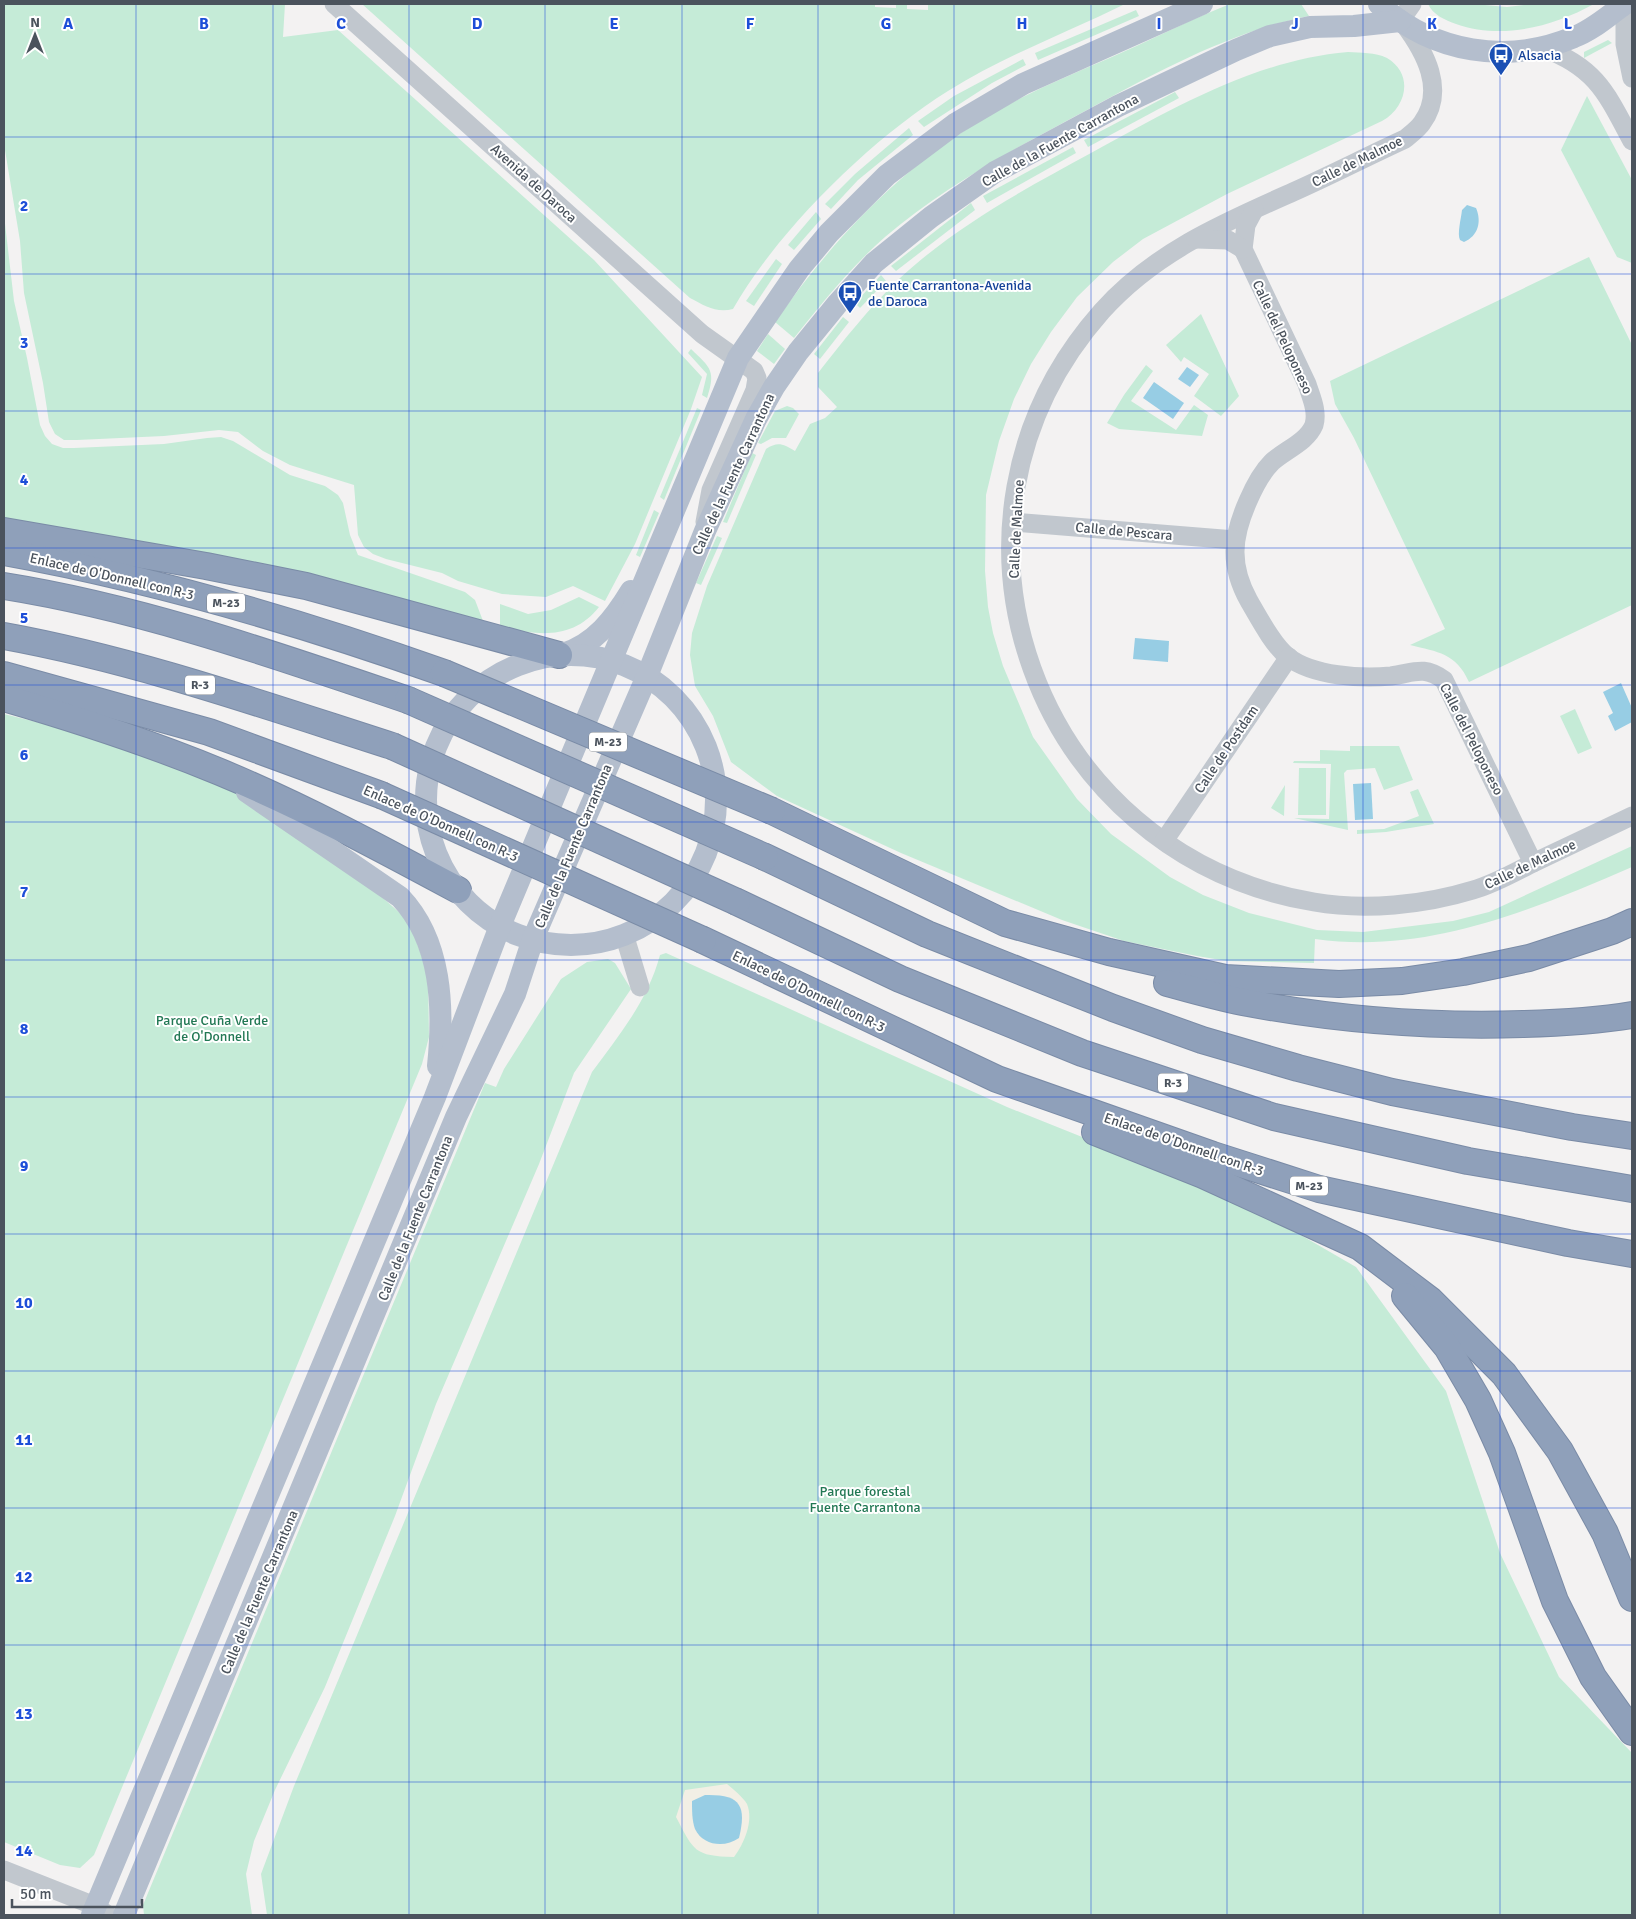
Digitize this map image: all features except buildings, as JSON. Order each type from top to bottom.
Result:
[{"type":"highway","points":[[4,531],[206,566],[306,586],[559,655]]},
{"type":"highway","name":"Enlace de O'Donnell con R-3","points":[[4,552],[94,570],[208,598],[288,621],[444,673],[772,811],[1005,923],[1109,952],[1225,978],[1339,984],[1402,981],[1463,972],[1529,958],[1622,927]]},
{"type":"highway","points":[[4,586],[65,597],[237,642],[408,700],[765,857],[927,934],[1113,1008],[1202,1040],[1298,1068],[1392,1092],[1572,1127],[1632,1136]]},
{"type":"highway","name":"R-3","points":[[4,636],[70,648],[218,690],[392,746],[736,902],[900,979],[1082,1053],[1274,1117],[1468,1162],[1632,1189]]},
{"type":"highway","name":"Enlace de O'Donnell con R-3","points":[[4,675],[209,732],[382,795],[703,940],[997,1079],[1213,1156],[1319,1189],[1568,1243],[1632,1254]]},
{"type":"highway","points":[[4,698],[107,731],[220,772],[326,821],[458,890]]},
{"type":"highway","points":[[1005,923],[1096,962],[1159,981],[1248,1003],[1351,1019],[1477,1026],[1609,1019],[1632,1015]]},
{"type":"highway","points":[[997,1079],[1078,1125],[1296,1216],[1360,1247],[1430,1300],[1504,1374],[1560,1451],[1605,1533],[1632,1598]]},
{"type":"highway","points":[[1296,1216],[1356,1257],[1405,1296],[1447,1347],[1478,1400],[1502,1453],[1555,1601],[1594,1677],[1632,1732]]},
{"type":"main road","name":"Calle de la Fuente Carrantona","points":[[98,1912],[435,1097],[500,926],[738,358],[799,269],[829,234],[887,175],[956,124],[1023,84],[1202,4]]},
{"type":"main road","points":[[1379,4],[1405,16],[1450,45],[1483,52],[1524,52],[1576,37],[1625,4]]},
{"type":"main road","name":"Calle de la Fuente Carrantona","points":[[124,1915],[456,1118],[515,994],[533,939],[647,676],[705,530],[756,419],[774,387],[798,352],[874,263],[932,217],[996,172],[1118,106],[1236,50],[1270,36],[1310,27],[1354,26],[1405,16]]},
{"type":"main road","name":"Calle de la Fuente Carrantona","points":[[559,655],[574,651],[606,628],[625,601],[665,531]]},
{"type":"main road","points":[[559,655],[588,656],[630,667],[647,676],[676,699],[694,721],[701,734],[714,774],[715,817],[710,845],[690,883],[661,913],[624,934],[582,944],[554,944],[533,939],[500,926],[476,909],[458,890],[448,878],[434,851],[426,812],[428,769],[444,729],[470,695],[492,678],[532,660],[559,655]]},
{"type":"main road","points":[[220,772],[400,897],[412,909],[428,939],[437,984],[442,1032],[435,1097]]},
{"type":"street","name":"Avenida de Daroca","points":[[334,4],[702,334],[754,371],[756,385],[711,490],[706,510],[705,530]]},
{"type":"street","points":[[1625,4],[1625,44],[1632,78]]},
{"type":"street","name":"Calle de Malmoe","points":[[1405,16],[1430,65],[1431,109],[1422,124],[1405,138],[1254,210],[1227,220],[1190,240],[1122,290],[1080,337],[1061,368],[1045,396],[1020,466],[1013,522],[1012,583],[1030,667],[1060,732],[1103,790],[1141,825],[1190,860],[1241,883],[1324,903],[1406,904],[1472,890],[1504,878],[1632,816]]},
{"type":"street","points":[[1543,48],[1564,56],[1589,74],[1606,92],[1632,141]]},
{"type":"street","points":[[1190,240],[1218,238],[1228,240],[1243,249],[1246,225],[1254,210]]},
{"type":"street","name":"Calle del Peloponeso","points":[[1243,249],[1307,384],[1314,407],[1314,424],[1307,436],[1271,463],[1256,483],[1238,523],[1235,540],[1237,574],[1243,591],[1262,624],[1288,657],[1335,674],[1359,678],[1393,676],[1414,670],[1433,672],[1444,680],[1532,863]]},
{"type":"street","name":"Calle de Pescara","points":[[1013,522],[1235,540]]},
{"type":"street","name":"Calle de Postdam","points":[[1164,840],[1288,657]]},
{"type":"street","points":[[624,934],[640,987]]},
{"type":"street","points":[[4,1870],[98,1912]]},
{"type":"green space","points":[[4,4],[285,4],[283,37],[338,30],[594,260],[702,377],[691,409],[635,544],[605,601],[573,586],[546,597],[502,594],[458,581],[442,573],[373,554],[364,547],[358,535],[354,485],[290,465],[263,451],[238,432],[219,430],[164,436],[77,440],[64,440],[55,434],[49,422],[43,383],[24,293],[20,241],[4,144]]},
{"type":"green space","points":[[362,4],[875,4],[875,7],[896,8],[896,4],[907,4],[907,9],[928,10],[928,4],[1125,4],[1035,45],[969,78],[888,134],[828,188],[800,218],[752,279],[733,309],[721,310],[706,306],[690,298]]},
{"type":"green space","points":[[1230,4],[1301,4],[1309,16],[1250,32],[1194,55],[1008,153],[932,201],[885,237],[849,273],[794,338],[775,322],[819,264],[868,210],[923,161],[952,139],[1000,109],[1034,91]]},
{"type":"green space","points":[[1428,4],[1474,4],[1507,7],[1532,4],[1594,4],[1544,25],[1509,31],[1491,31],[1473,29],[1448,21],[1436,14]]},
{"type":"green space","points":[[1136,10],[1139,16],[1038,60],[1035,53]]},
{"type":"green space","points":[[1608,40],[1612,43],[1584,58],[1584,52]]},
{"type":"green space","points":[[1348,52],[1382,56],[1396,65],[1404,81],[1404,90],[1397,108],[1390,115],[1382,121],[1227,194],[1143,239],[1113,262],[1077,297],[1051,332],[1031,364],[1014,399],[999,441],[986,495],[985,571],[988,607],[993,633],[1003,666],[1033,737],[1077,799],[1111,834],[1170,877],[1203,895],[1249,913],[1317,930],[1363,932],[1453,921],[1489,912],[1632,846],[1632,867],[1517,913],[1438,935],[1398,941],[1357,942],[1315,939],[1314,963],[1227,961],[1124,941],[1062,920],[901,853],[777,796],[731,762],[713,716],[695,686],[690,655],[692,633],[707,586],[766,449],[780,444],[795,451],[810,424],[825,418],[837,407],[818,387],[818,373],[867,313],[899,279],[943,242],[1015,195],[1121,136],[1183,104],[1247,76],[1280,65]]},
{"type":"green space","points":[[1023,59],[1026,65],[992,83],[924,127],[918,121],[954,96]]},
{"type":"green space","points":[[1175,92],[1179,98],[1088,147],[1084,140]]},
{"type":"green space","points":[[1587,96],[1632,180],[1632,263],[1617,257],[1561,150]]},
{"type":"green space","points":[[909,128],[913,135],[858,180],[831,209],[825,204],[855,174]]},
{"type":"green space","points":[[1073,147],[1076,153],[987,203],[983,196]]},
{"type":"green space","points":[[971,203],[975,210],[896,271],[891,266]]},
{"type":"green space","points":[[816,212],[821,219],[794,250],[788,245]]},
{"type":"green space","points":[[4,215],[14,301],[40,425],[45,436],[52,444],[63,448],[74,448],[164,444],[221,437],[233,441],[290,475],[325,486],[338,495],[343,503],[350,535],[358,555],[465,592],[475,600],[483,621],[4,522]]},
{"type":"green space","points":[[1589,257],[1632,345],[1632,605],[1469,682],[1464,672],[1452,659],[1438,652],[1410,645],[1445,629],[1354,438],[1335,404],[1330,381]]},
{"type":"green space","points":[[776,259],[782,264],[754,306],[746,301]]},
{"type":"green space","points":[[881,275],[886,281],[860,308],[855,303]]},
{"type":"green space","points":[[1201,314],[1239,396],[1221,416],[1194,396],[1209,374],[1184,357],[1181,362],[1166,345]]},
{"type":"green space","points":[[843,317],[849,322],[820,359],[814,354]]},
{"type":"green space","points":[[768,334],[785,349],[774,364],[757,351]]},
{"type":"green space","points":[[691,349],[710,371],[711,382],[707,398],[702,395],[707,374],[688,353]]},
{"type":"green space","points":[[1146,365],[1153,371],[1131,401],[1176,430],[1194,405],[1208,415],[1202,436],[1119,429],[1107,423],[1124,395]]},
{"type":"green space","points":[[787,406],[793,408],[799,414],[786,438],[772,438],[761,444],[758,443],[775,411]]},
{"type":"green space","points":[[697,408],[701,410],[664,500],[660,497]]},
{"type":"green space","points":[[752,453],[756,455],[727,523],[723,522]]},
{"type":"green space","points":[[654,510],[659,513],[640,557],[636,555]]},
{"type":"green space","points":[[717,536],[722,538],[701,585],[696,583]]},
{"type":"green space","points":[[579,597],[599,607],[589,618],[566,630],[554,633],[541,633],[500,626],[500,604],[528,614],[551,610]]},
{"type":"green space","points":[[1575,709],[1592,748],[1578,754],[1560,716]]},
{"type":"green space","name":"Parque Cuña Verde de O'Donnell","points":[[4,714],[65,729],[225,786],[366,883],[409,921],[428,974],[429,1037],[422,1064],[94,1855],[80,1868],[60,1865],[4,1842]]},
{"type":"green space","points":[[1350,746],[1399,746],[1413,780],[1384,790],[1375,768],[1347,770],[1344,773],[1348,830],[1294,818],[1329,819],[1331,764],[1293,763],[1294,761],[1320,761],[1320,750],[1350,751]]},
{"type":"green space","points":[[1299,768],[1326,768],[1326,815],[1298,815]]},
{"type":"green space","points":[[1285,785],[1284,816],[1271,808]]},
{"type":"green space","points":[[1418,789],[1434,824],[1386,832],[1357,834],[1357,830],[1384,829],[1419,816],[1410,792]]},
{"type":"green space","name":"Parque forestal Fuente Carrantona","points":[[666,953],[1007,1107],[1242,1201],[1356,1267],[1446,1391],[1500,1553],[1559,1677],[1632,1753],[1632,1915],[267,1915],[261,1874],[294,1786],[592,1072],[641,1002],[660,955]]},
{"type":"green space","points":[[608,959],[615,963],[631,989],[574,1073],[539,1164],[436,1404],[395,1516],[325,1687],[275,1790],[254,1841],[246,1874],[252,1915],[144,1915],[143,1905],[485,1083],[496,1087],[504,1069],[561,979],[587,962]]},
{"type":"sand","points":[[727,1784],[743,1799],[749,1811],[747,1832],[734,1857],[711,1855],[697,1849],[687,1837],[676,1817],[685,1790]]},
{"type":"water","points":[[1467,205],[1476,208],[1479,223],[1473,236],[1464,242],[1460,240],[1459,230],[1462,210]]},
{"type":"water","points":[[1187,367],[1199,375],[1190,387],[1178,379]]},
{"type":"water","points":[[1154,382],[1184,403],[1173,419],[1143,398]]},
{"type":"water","points":[[1135,638],[1169,641],[1168,662],[1133,659]]},
{"type":"water","points":[[1621,683],[1632,708],[1632,722],[1615,731],[1608,716],[1613,713],[1603,692]]},
{"type":"water","points":[[1371,783],[1373,819],[1355,820],[1353,784]]},
{"type":"water","points":[[705,1795],[726,1797],[733,1799],[738,1804],[742,1817],[739,1838],[727,1843],[715,1844],[703,1839],[699,1835],[693,1823],[692,1801]]},
{"type":"place","name":"Alsacia","points":[[1501,76]]},
{"type":"place","name":"Fuente Carrantona-Avenida de Daroca","points":[[850,314]]}]
